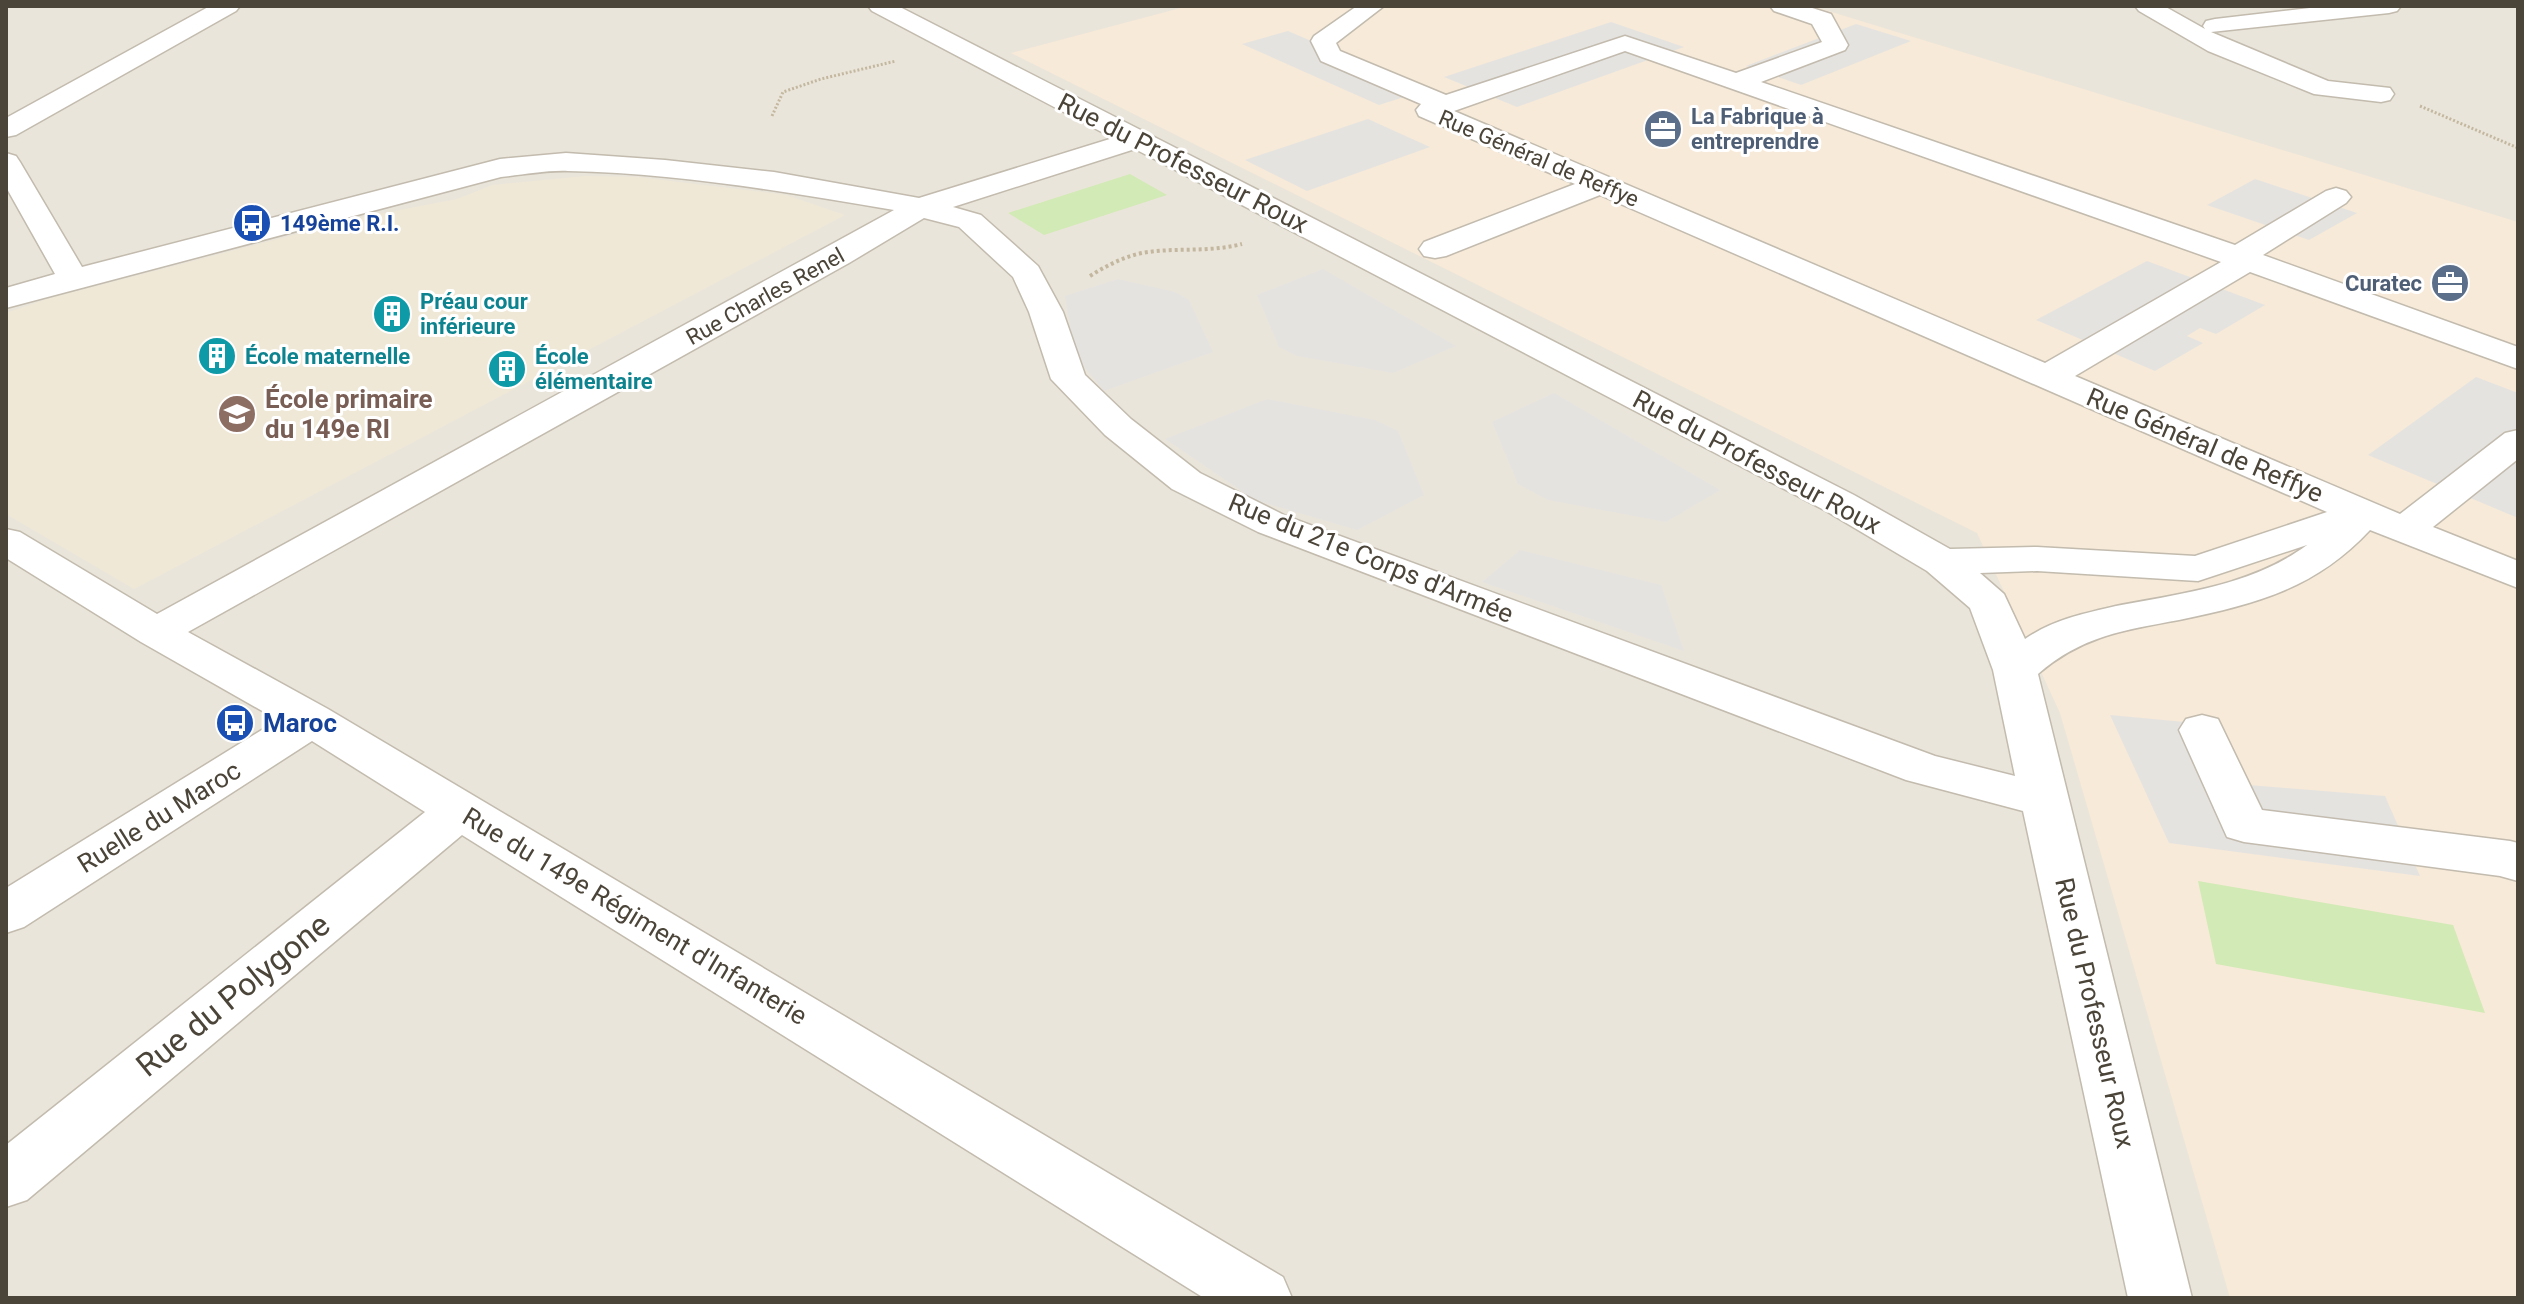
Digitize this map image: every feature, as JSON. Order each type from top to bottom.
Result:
[{"type":"street","points":[[6,129],[228,6]]},
{"type":"street","name":"Rue du Professeur Roux","points":[[880,6],[1840,503],[1942,562],[1989,603],[2015,670],[2160,1298]]},
{"type":"street","points":[[1372,6],[1323,41],[1330,56],[1446,105]]},
{"type":"street","points":[[1742,70],[1777,67],[1836,45],[1822,19],[1782,6]]},
{"type":"street","points":[[2147,6],[2217,46],[2323,88],[2381,94]]},
{"type":"street","points":[[2215,26],[2389,6]]},
{"type":"street","name":"Rue Général de Reffye","points":[[2518,359],[2242,259],[1742,70],[1625,43],[1429,110],[2363,513],[2518,576]]},
{"type":"street","name":"Rue Charles Renel","points":[[156,632],[919,208],[1138,139]]},
{"type":"street","points":[[6,162],[73,278]]},
{"type":"street","name":"Rue du 21e Corps d'Armée","points":[[6,298],[500,168],[566,162],[774,181],[919,208],[970,221],[1027,273],[1046,312],[1069,379],[1118,427],[1186,481],[1272,524],[1923,769],[2045,800]]},
{"type":"street","points":[[1435,249],[1601,184]]},
{"type":"street","points":[[2242,259],[2336,197]]},
{"type":"street","name":"Rue Général de Reffye","points":[[2047,377],[2242,259]]},
{"type":"street","points":[[2404,530],[2518,441]]},
{"type":"street","points":[[2015,670],[2053,640],[2094,624],[2224,599],[2289,578],[2342,539],[2363,513]]},
{"type":"street","name":"Rue Général de Reffye","points":[[1942,562],[2037,559],[2198,569],[2363,513]]},
{"type":"street","name":"Rue du 149e Régiment d'Infanterie","points":[[12,551],[312,720],[1260,1298]]},
{"type":"street","name":"Ruelle du Maroc","points":[[6,913],[312,720]]},
{"type":"street","points":[[2202,730],[2244,825],[2510,859],[2518,863]]},
{"type":"street","name":"Rue du Polygone","points":[[6,1181],[460,810]]},
{"type":"path","points":[[772,116],[783,92],[821,79],[959,47]]},
{"type":"path","points":[[2381,94],[2440,113],[2518,148]]},
{"type":"path","points":[[1090,276],[1132,256],[1149,252],[1216,252],[1300,224]]},
{"type":"shaded area","points":[[6,6],[2518,6],[2518,1298],[6,1298]]},
{"type":"shaded area","points":[[1188,6],[1812,6],[2518,222],[2518,1298],[2230,1298],[2060,713],[1977,533],[1011,53]]},
{"type":"shaded area","points":[[1611,22],[1684,47],[1517,107],[1444,77]]},
{"type":"shaded area","points":[[1856,24],[1911,41],[1801,85],[1746,66]]},
{"type":"shaded area","points":[[1288,31],[1426,90],[1379,105],[1242,44]]},
{"type":"shaded area","points":[[1368,119],[1430,147],[1307,191],[1245,160]]},
{"type":"shaded area","name":"École primaire du 149e RI","points":[[586,176],[637,177],[786,195],[845,215],[134,589],[6,514],[6,313],[47,299],[359,218],[457,199],[492,185]]},
{"type":"shaded area","points":[[2255,179],[2357,213],[2309,240],[2207,205]]},
{"type":"shaded area","points":[[2147,261],[2265,305],[2216,334],[2200,328],[2187,336],[2203,343],[2155,371],[2036,320]]},
{"type":"shaded area","points":[[1323,269],[1456,346],[1393,373],[1297,356],[1279,347],[1257,295]]},
{"type":"shaded area","points":[[1118,279],[1175,292],[1189,300],[1213,352],[1104,391],[1075,356],[1065,296]]},
{"type":"shaded area","points":[[2476,377],[2518,393],[2518,518],[2368,455]]},
{"type":"shaded area","points":[[1554,393],[1720,490],[1666,522],[1548,500],[1518,484],[1492,422]]},
{"type":"shaded area","points":[[1267,399],[1375,420],[1398,431],[1424,495],[1357,530],[1255,500],[1165,439]]},
{"type":"shaded area","points":[[1520,550],[1661,585],[1684,651],[1482,582]]},
{"type":"shaded area","points":[[2110,715],[2217,725],[2249,785],[2385,796],[2420,876],[2169,843]]},
{"type":"green space","points":[[1130,174],[1167,195],[1044,235],[1008,213]]},
{"type":"green space","points":[[2198,881],[2453,925],[2485,1013],[2216,964]]},
{"type":"place","name":"La Fabrique à entreprendre","points":[[1663,129]]},
{"type":"place","name":"149ème R.I.","points":[[252,223]]},
{"type":"place","name":"Curatec","points":[[2450,283]]},
{"type":"place","name":"Préau cour inférieure","points":[[392,314]]},
{"type":"place","name":"École maternelle","points":[[217,356]]},
{"type":"place","name":"École élémentaire","points":[[507,369]]},
{"type":"place","name":"École primaire du 149e RI","points":[[237,414]]},
{"type":"place","name":"Maroc","points":[[235,723]]}]
